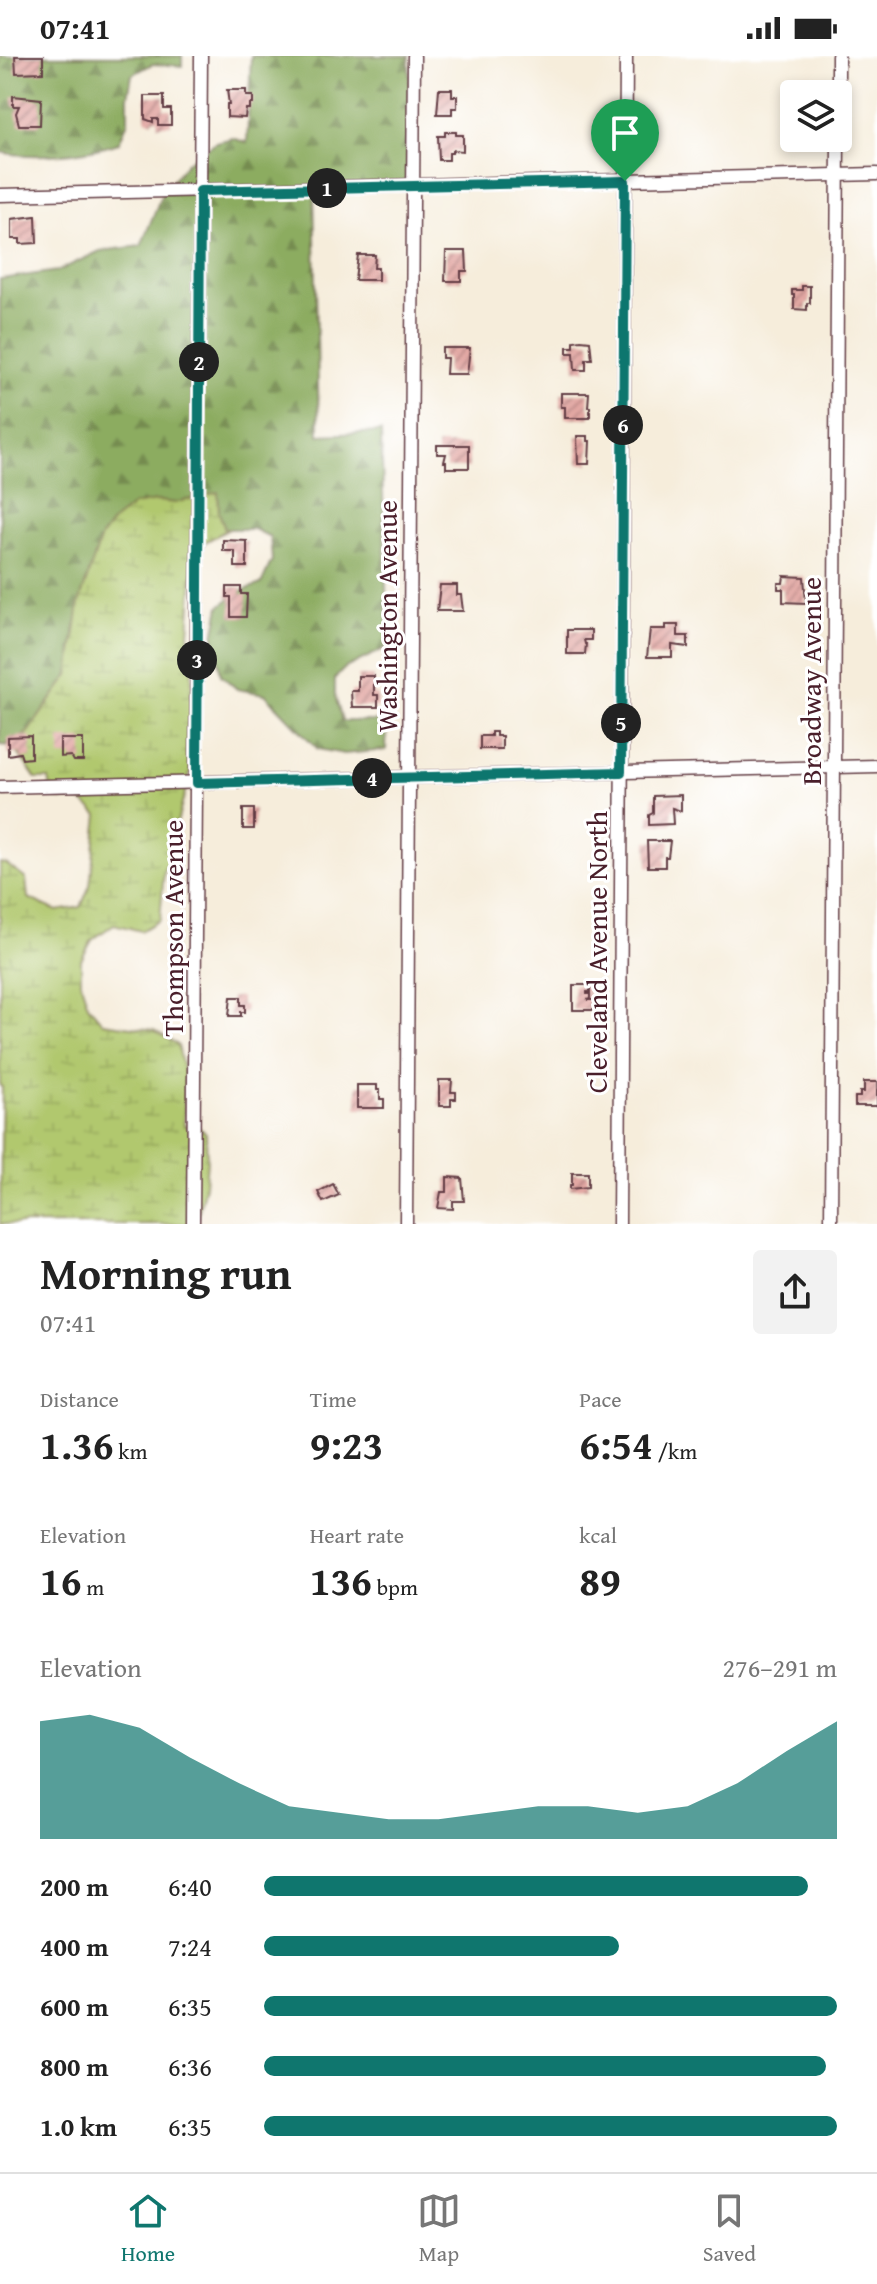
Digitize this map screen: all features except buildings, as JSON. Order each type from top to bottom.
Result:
[{"type":"street","name":"Thompson Avenue","points":[[193,1224],[201,56]]},
{"type":"street","name":"Washington Avenue","points":[[406,1224],[414,56]]},
{"type":"street","name":"Cleveland Avenue North","points":[[619,1224],[626,56]]},
{"type":"street","points":[[838,56],[838,80]]},
{"type":"street","name":"Broadway Avenue","points":[[831,1224],[838,152]]},
{"type":"street","points":[[0,195],[877,174]]},
{"type":"street","points":[[0,787],[877,766]]},
{"type":"green space","points":[[0,56],[182,56],[182,66],[152,64],[132,75],[128,121],[119,143],[76,153],[29,155],[0,152]]},
{"type":"green space","points":[[251,56],[409,56],[411,190],[314,186],[319,435],[381,432],[388,647],[345,668],[335,678],[335,695],[342,721],[375,721],[387,726],[386,750],[344,754],[318,749],[265,694],[237,689],[221,675],[214,636],[220,606],[239,592],[261,584],[272,560],[270,537],[254,529],[225,529],[219,513],[218,493],[175,503],[157,501],[133,505],[101,537],[75,627],[69,675],[28,732],[13,746],[0,745],[0,279],[58,271],[100,251],[141,246],[162,194],[187,162],[216,142],[233,138],[247,143]]},
{"type":"green space","points":[[218,492],[219,513],[225,529],[229,529],[205,542],[194,558],[189,634],[192,665],[191,769],[173,852],[164,870],[160,920],[141,931],[114,924],[92,940],[81,960],[81,984],[88,1005],[103,1023],[154,1030],[178,1045],[184,1074],[184,1126],[206,1133],[205,1185],[196,1224],[0,1224],[0,863],[26,879],[28,898],[57,911],[81,907],[90,885],[98,815],[82,801],[57,799],[52,794],[49,779],[36,779],[13,746],[28,732],[69,675],[79,603],[101,537],[115,519],[133,505],[157,501],[175,503]]},
{"type":"route","points":[[625,181],[621,772],[197,783],[200,191],[625,181]]}]
